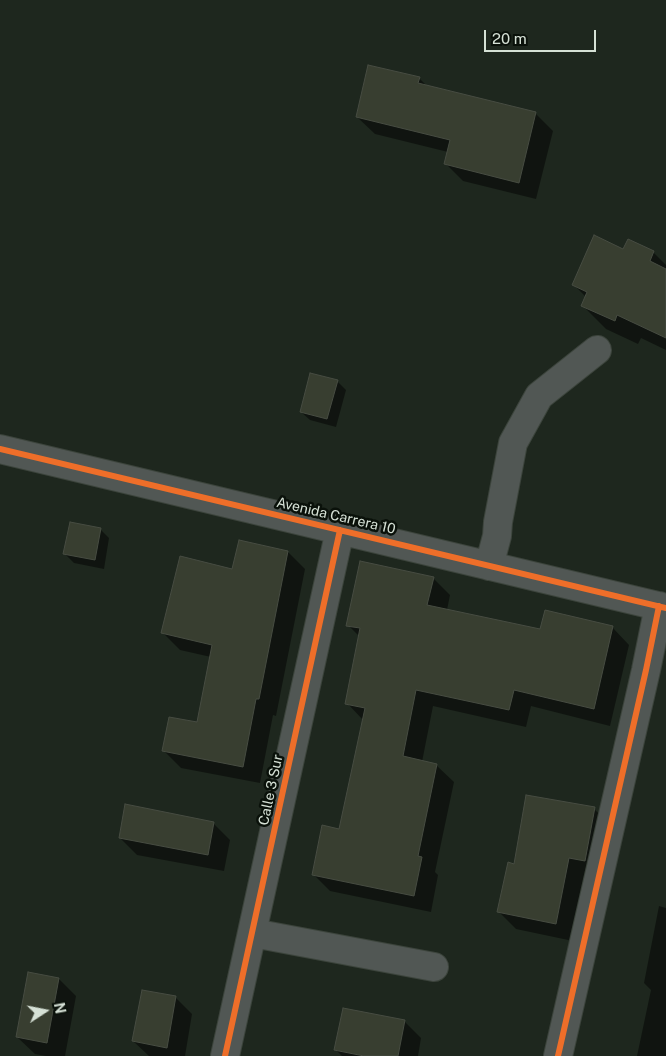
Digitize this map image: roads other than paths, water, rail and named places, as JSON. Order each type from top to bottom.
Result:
[{"type":"street","points":[[489,566],[497,536],[513,443],[539,396],[597,350]]},
{"type":"street","name":"Avenida Carrera 10","points":[[0,449],[663,607]]},
{"type":"street","name":"Calle 3 Sur","points":[[226,1056],[340,530]]},
{"type":"street","points":[[558,1056],[646,670],[663,607]]},
{"type":"street","points":[[253,933],[434,966]]}]
